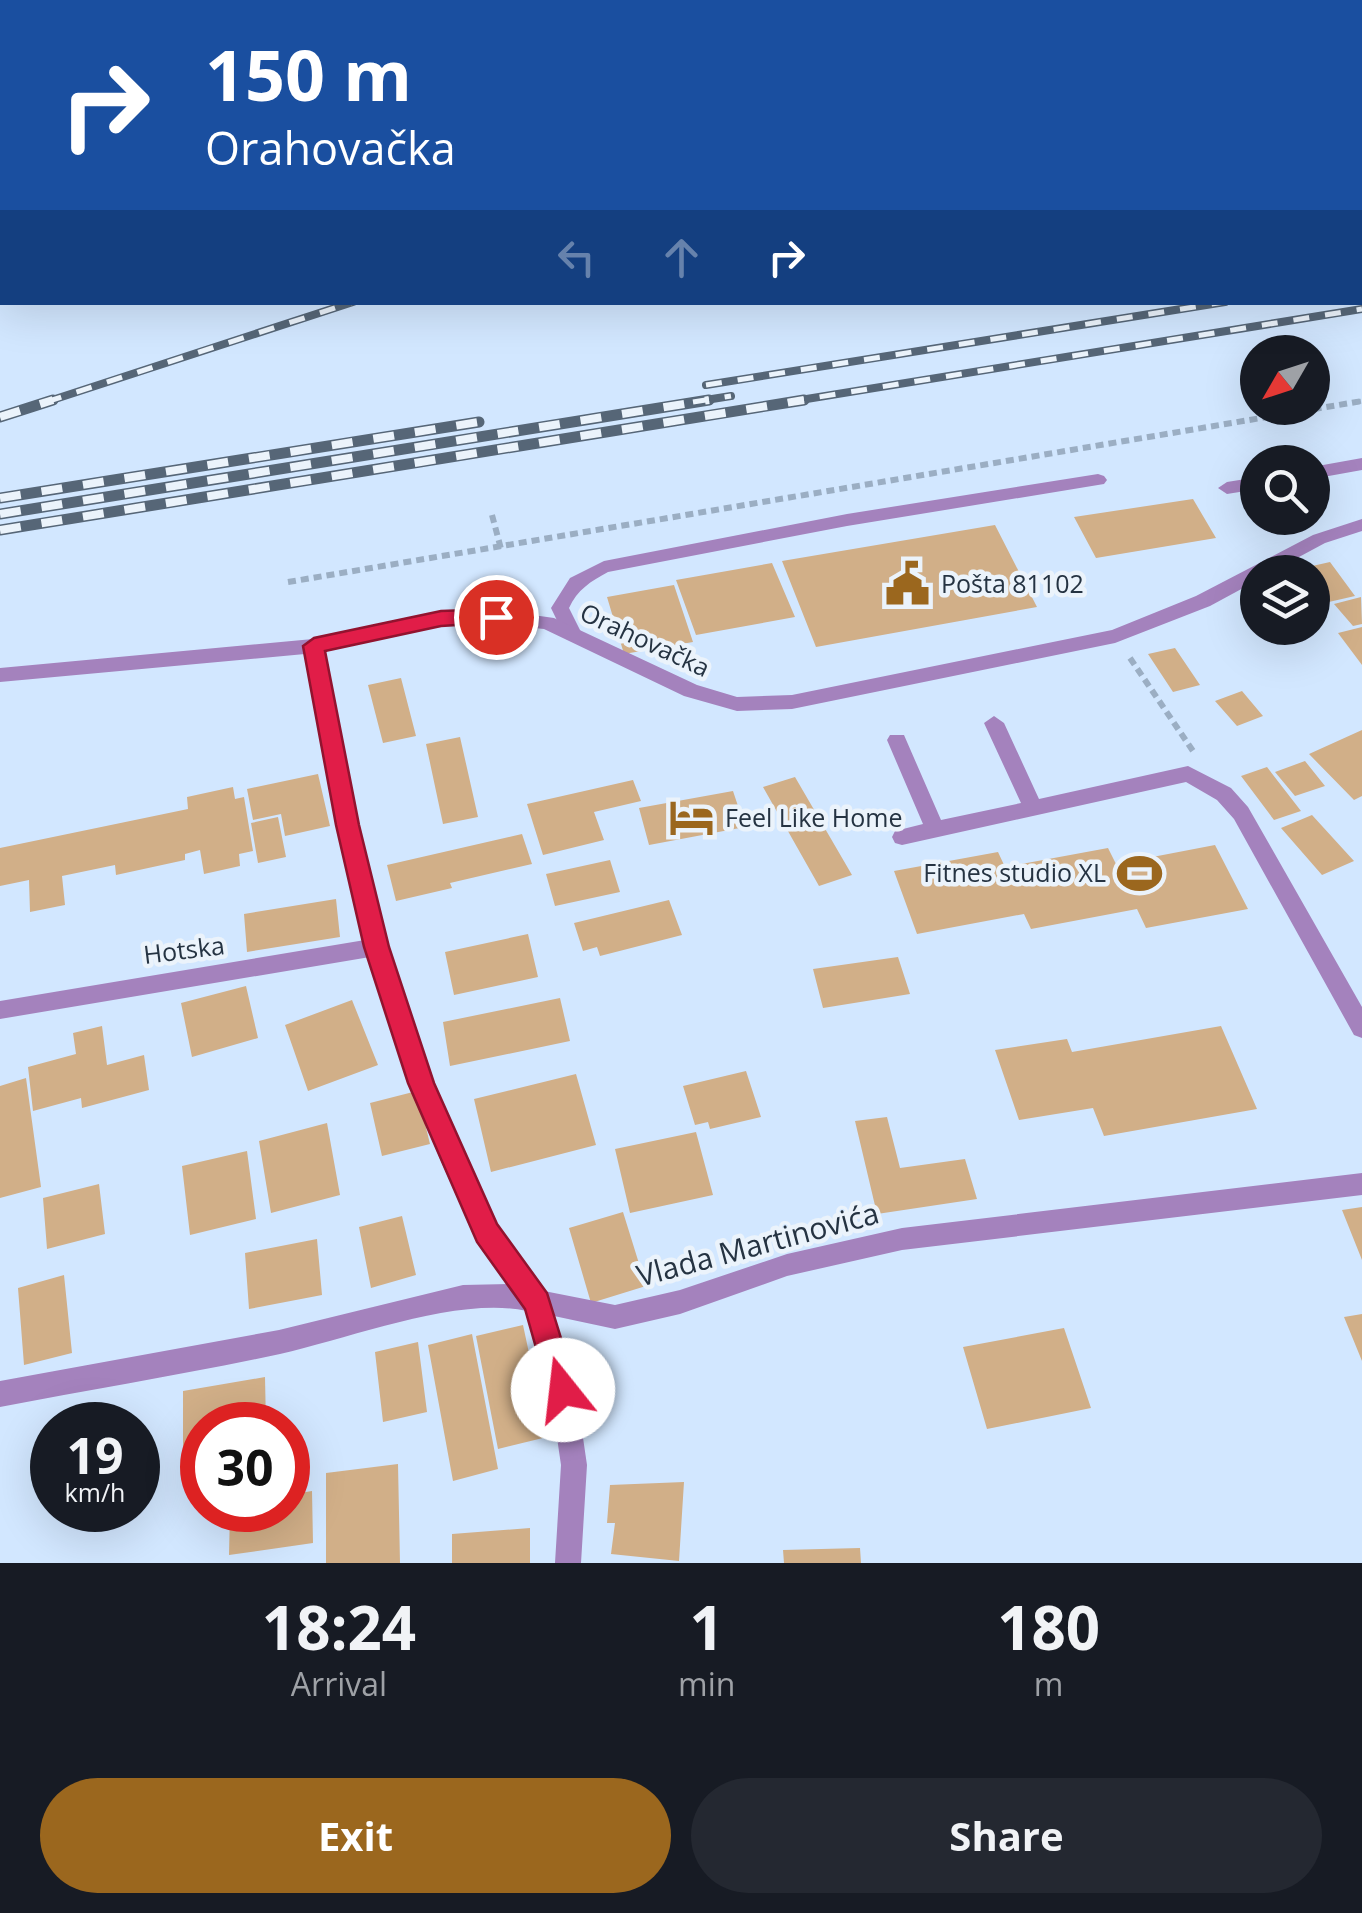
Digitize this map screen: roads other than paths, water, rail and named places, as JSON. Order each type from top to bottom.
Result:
[{"type":"street","points":[[1330,470],[1362,464]]},
{"type":"street","points":[[574,634],[560,608],[566,592],[580,579],[604,567],[847,520],[1098,480]]},
{"type":"street","points":[[1227,488],[1240,486]]},
{"type":"street","name":"Orahovačka","points":[[0,676],[314,646],[441,618],[496,617],[547,623],[690,692],[737,704],[792,702],[1115,636],[1203,602],[1319,540],[1362,525]]},
{"type":"street","points":[[314,646],[376,947],[421,1083],[487,1233],[538,1302],[563,1390],[574,1465],[568,1563]]},
{"type":"street","points":[[994,722],[1033,807]]},
{"type":"street","points":[[897,740],[936,829]]},
{"type":"street","points":[[902,837],[1188,774],[1224,794],[1241,813],[1362,1028]]},
{"type":"street","name":"Hotska","points":[[0,1010],[104,988],[376,947]]},
{"type":"street","name":"Vlada Martinovića","points":[[0,1394],[279,1342],[463,1297],[502,1294],[615,1316],[680,1302],[787,1265],[902,1239],[1362,1184]]},
{"type":"railway","points":[[46,402],[344,305]]},
{"type":"railway","points":[[706,385],[1206,305]]},
{"type":"railway","points":[[788,402],[1362,309]]},
{"type":"railway","points":[[693,402],[731,396]]},
{"type":"railway","points":[[0,417],[53,400]]},
{"type":"railway","points":[[0,514],[709,400]]},
{"type":"railway","points":[[0,530],[804,400]]},
{"type":"railway","points":[[0,498],[479,422]]},
{"type":"place","name":"Pošta 81102","points":[[908,584]]},
{"type":"place","name":"Feel Like Home","points":[[692,818]]},
{"type":"place","name":"Fitnes studio XL","points":[[1139,873]]}]
